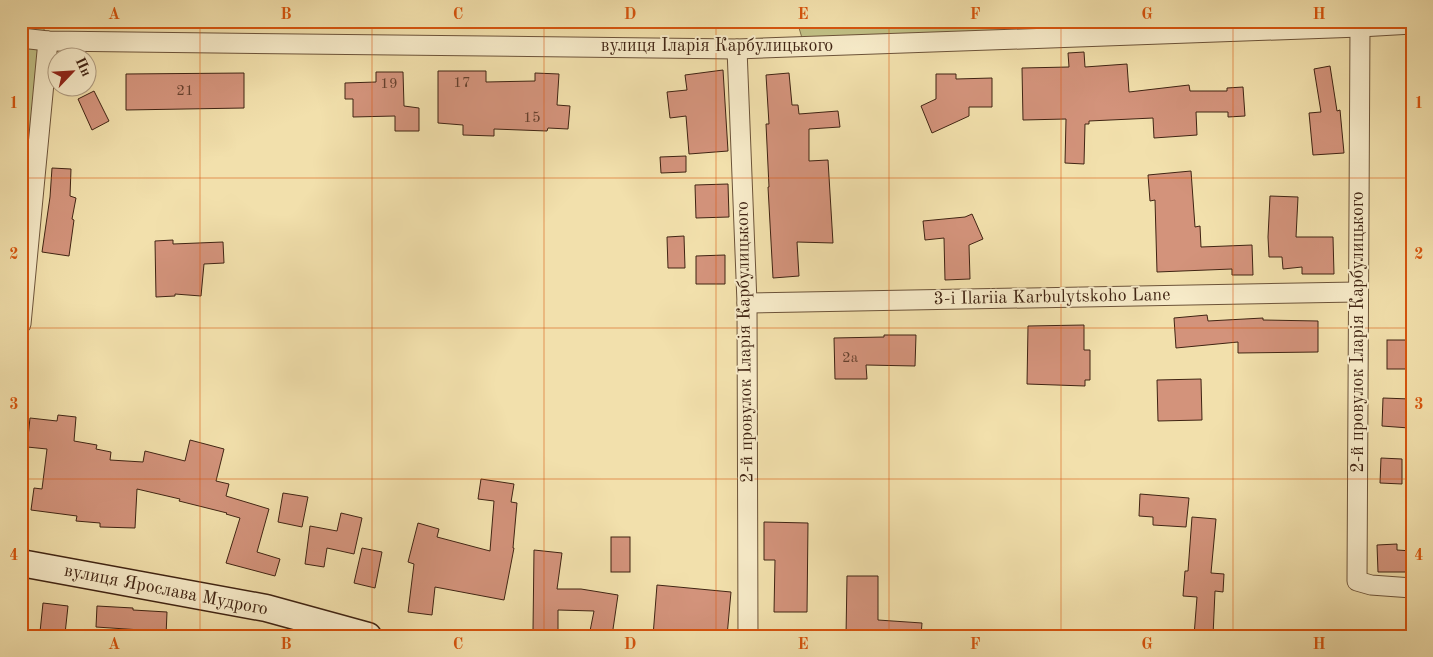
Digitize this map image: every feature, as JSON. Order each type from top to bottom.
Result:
[{"type":"main road","name":"вулиця Ярослава Мудрого","points":[[21,563],[266,608],[368,636]]},
{"type":"street","name":"вулиця Іларія Карбулицького","points":[[21,38],[48,41],[737,49],[1412,24]]},
{"type":"street","name":"2-й провулок Іларія Карбулицького","points":[[1360,27],[1356,581],[1371,585],[1412,588]]},
{"type":"street","points":[[21,324],[48,41]]},
{"type":"street","name":"2-й провулок Іларія Карбулицького","points":[[737,49],[747,302],[748,636]]},
{"type":"street","name":"3-i Ilariia Karbulytskoho Lane","points":[[747,302],[1357,292]]},
{"type":"shaded area","points":[[21,21],[45,21],[21,244]]},
{"type":"shaded area","points":[[797,21],[1412,21],[807,55]]},
{"type":"building","points":[[1084,52],[1085,67],[1127,64],[1129,92],[1189,85],[1190,91],[1227,91],[1227,88],[1243,87],[1245,116],[1228,117],[1228,112],[1196,112],[1197,135],[1154,138],[1153,118],[1089,121],[1089,124],[1085,124],[1084,164],[1065,163],[1066,119],[1023,120],[1022,68],[1069,67],[1068,53]]},
{"type":"building","points":[[1330,66],[1337,111],[1340,110],[1344,153],[1313,155],[1309,113],[1321,112],[1314,69]]},
{"type":"building","points":[[723,70],[728,151],[689,154],[686,116],[670,118],[667,92],[687,90],[685,75]]},
{"type":"building","points":[[438,71],[486,71],[486,82],[535,81],[535,73],[559,74],[557,105],[570,106],[568,129],[548,128],[547,131],[494,129],[494,136],[463,135],[463,125],[438,123]]},
{"type":"building","points":[[376,72],[403,72],[404,106],[419,108],[419,131],[395,131],[395,116],[353,117],[353,99],[345,99],[345,83],[376,82]]},
{"type":"building","points":[[244,73],[244,108],[126,110],[126,74]]},
{"type":"building","points":[[789,73],[792,105],[798,105],[799,114],[838,111],[840,127],[809,129],[809,161],[828,160],[833,243],[797,242],[799,276],[773,278],[768,187],[766,124],[769,124],[766,75]]},
{"type":"building","points":[[936,74],[956,74],[956,79],[992,78],[992,107],[969,107],[969,116],[932,133],[921,106],[936,99]]},
{"type":"building","points":[[98,98],[109,121],[92,130],[78,99]]},
{"type":"building","points":[[686,156],[686,172],[661,173],[660,157]]},
{"type":"building","points":[[52,168],[71,169],[70,196],[76,198],[69,256],[42,252]]},
{"type":"building","points":[[1191,171],[1195,227],[1200,226],[1201,247],[1252,245],[1253,275],[1232,275],[1232,269],[1157,272],[1155,200],[1150,201],[1148,175]]},
{"type":"building","points":[[728,184],[729,217],[696,218],[695,185]]},
{"type":"building","points":[[1270,196],[1298,197],[1296,237],[1333,237],[1334,274],[1302,274],[1302,267],[1283,269],[1282,257],[1269,257]]},
{"type":"building","points":[[972,214],[983,239],[969,245],[970,279],[945,280],[944,238],[925,240],[923,221],[965,217]]},
{"type":"building","points":[[684,236],[685,268],[668,268],[667,237]]},
{"type":"building","points":[[173,240],[173,244],[223,242],[224,263],[204,264],[201,296],[175,294],[175,296],[156,297],[155,241]]},
{"type":"building","points":[[725,255],[725,284],[696,284],[696,256]]},
{"type":"building","points":[[1207,315],[1208,321],[1263,318],[1263,320],[1318,321],[1318,352],[1238,353],[1238,342],[1176,348],[1174,318]]},
{"type":"building","points":[[1084,325],[1084,350],[1090,350],[1090,380],[1085,380],[1085,386],[1027,384],[1028,326]]},
{"type":"building","points":[[884,335],[916,335],[915,366],[866,365],[867,379],[835,379],[834,338],[884,337]]},
{"type":"building","points":[[1387,340],[1412,340],[1412,369],[1387,369]]},
{"type":"building","points":[[1201,379],[1202,420],[1158,421],[1157,380]]},
{"type":"building","points":[[1383,398],[1410,399],[1409,428],[1382,426]]},
{"type":"building","points":[[58,415],[76,417],[74,441],[97,445],[96,449],[111,452],[110,460],[143,462],[145,451],[185,461],[190,440],[224,449],[216,481],[229,484],[226,496],[269,509],[257,552],[280,559],[275,576],[226,563],[240,518],[179,501],[180,499],[137,489],[135,528],[100,527],[100,523],[76,521],[77,516],[31,510],[34,488],[42,489],[47,449],[27,447],[30,418],[57,421]]},
{"type":"building","points":[[1381,458],[1402,459],[1402,484],[1380,483]]},
{"type":"building","points":[[481,479],[514,484],[511,502],[517,503],[514,548],[504,600],[435,587],[432,615],[408,612],[414,564],[408,562],[418,523],[439,529],[437,537],[490,551],[494,501],[478,499]]},
{"type":"building","points":[[283,493],[308,497],[302,527],[278,522]]},
{"type":"building","points":[[1140,494],[1189,498],[1186,527],[1153,525],[1153,517],[1139,516]]},
{"type":"building","points":[[341,513],[362,518],[354,554],[327,548],[324,567],[305,564],[310,526],[337,531]]},
{"type":"building","points":[[1192,517],[1216,519],[1211,573],[1224,574],[1223,592],[1215,591],[1213,636],[1194,636],[1197,597],[1183,596],[1185,571],[1188,571]]},
{"type":"building","points":[[764,522],[808,523],[807,612],[774,612],[775,560],[764,560]]},
{"type":"building","points":[[611,537],[630,537],[630,572],[611,572]]},
{"type":"building","points":[[1397,544],[1397,550],[1412,551],[1412,572],[1378,572],[1377,545]]},
{"type":"building","points":[[362,548],[382,552],[375,588],[354,583]]},
{"type":"building","points":[[534,550],[562,553],[557,589],[581,589],[618,595],[612,636],[589,636],[594,611],[558,610],[558,630],[533,630]]},
{"type":"building","points":[[847,576],[878,576],[878,620],[922,623],[921,636],[846,636]]},
{"type":"building","points":[[657,585],[731,592],[727,636],[653,636]]},
{"type":"building","points":[[43,603],[68,606],[65,634],[40,632]]},
{"type":"building","points":[[97,606],[167,612],[166,636],[140,636],[141,630],[96,627]]}]
